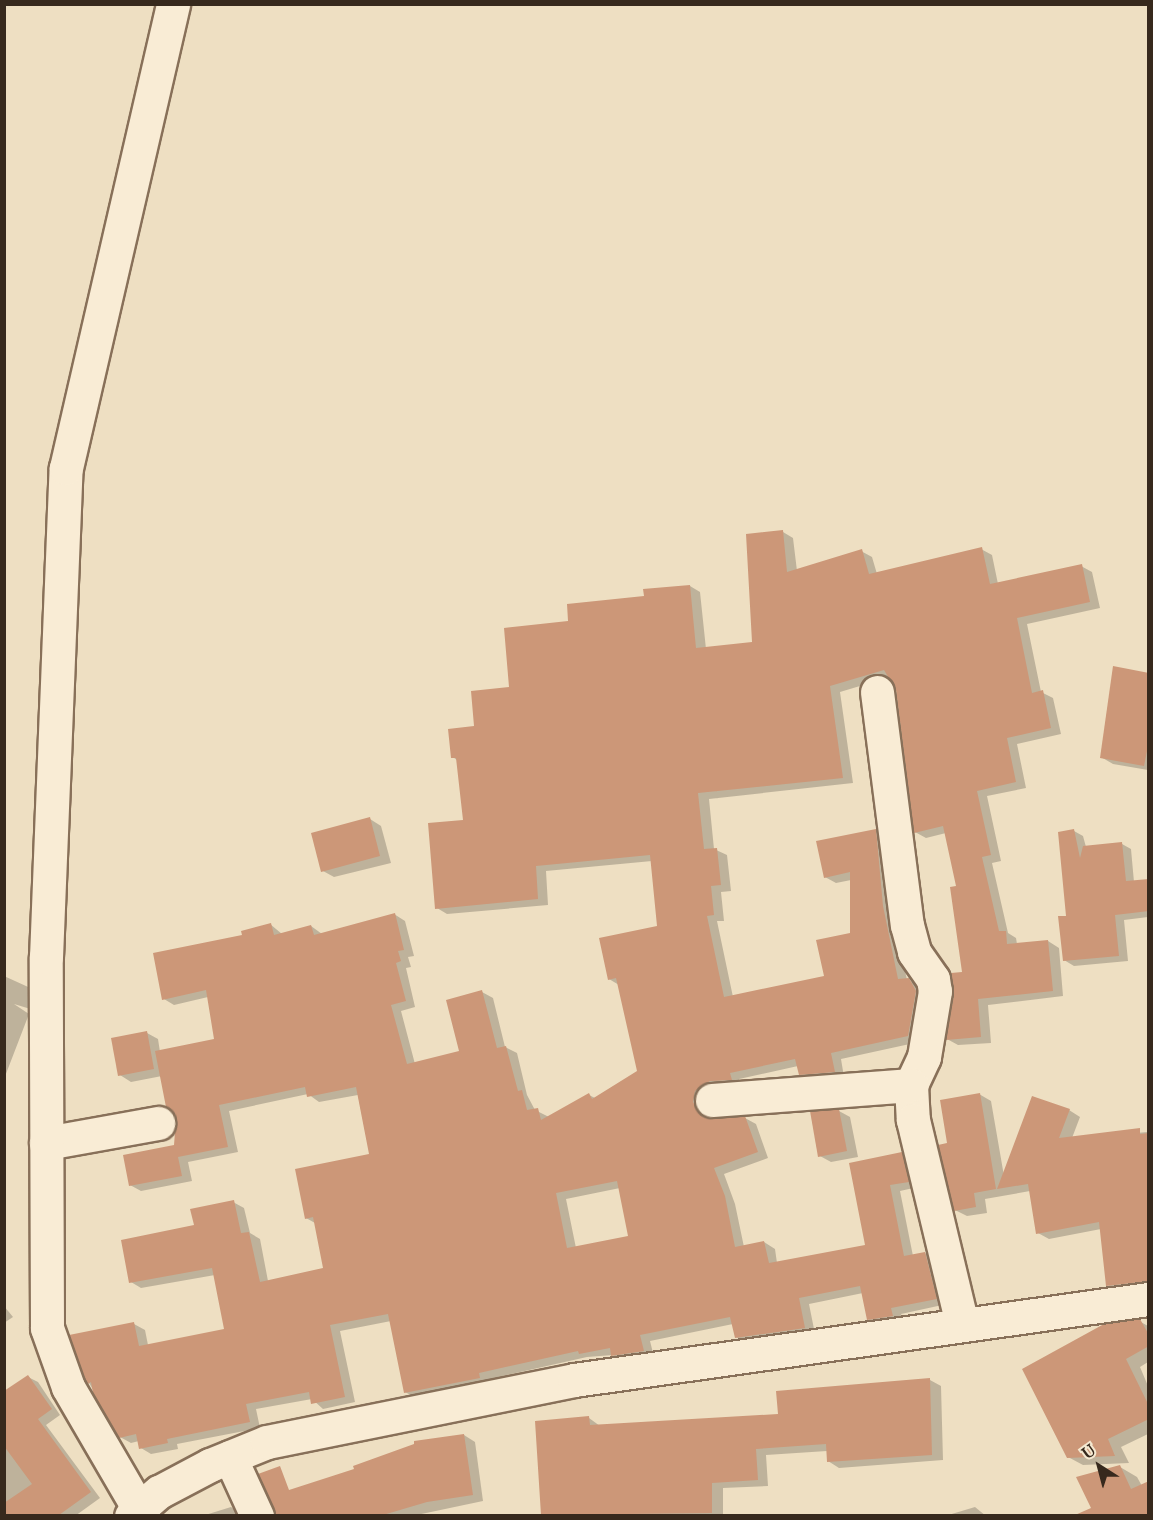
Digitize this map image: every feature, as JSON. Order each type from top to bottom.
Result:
[{"type":"street","points":[[173,4],[66,468],[46,957],[47,1328],[68,1387],[138,1513],[159,1492],[230,1457],[267,1442],[574,1380],[1149,1299]]},
{"type":"street","points":[[877,692],[907,925],[914,952],[933,979],[935,992],[924,1057],[912,1085],[913,1120],[962,1324]]},
{"type":"street","points":[[712,1100],[912,1085]]},
{"type":"street","points":[[46,1143],[158,1123]]},
{"type":"street","points":[[230,1457],[256,1515]]},
{"type":"building","points":[[783,530],[787,572],[862,549],[869,574],[982,547],[990,584],[1082,564],[1090,602],[1017,618],[1032,693],[1043,690],[1051,728],[1007,738],[1016,782],[977,791],[991,855],[982,857],[999,931],[1006,931],[1007,944],[1048,940],[1053,991],[978,999],[981,1037],[946,1040],[954,994],[951,973],[962,972],[950,887],[956,886],[943,826],[914,833],[896,690],[884,670],[830,686],[843,778],[698,793],[704,849],[717,848],[721,885],[711,886],[714,915],[707,916],[724,997],[824,976],[816,940],[850,933],[850,872],[824,878],[816,841],[876,829],[883,906],[898,979],[909,978],[916,991],[908,1036],[831,1053],[835,1072],[799,1075],[795,1059],[730,1073],[732,1080],[710,1081],[695,1091],[693,1102],[703,1117],[745,1116],[758,1152],[714,1168],[725,1196],[735,1247],[764,1241],[769,1263],[865,1245],[849,1163],[902,1152],[909,1182],[890,1185],[904,1256],[925,1252],[937,1299],[891,1308],[893,1316],[867,1320],[860,1286],[799,1298],[805,1328],[735,1338],[730,1317],[640,1335],[644,1351],[611,1356],[610,1348],[579,1354],[578,1351],[479,1373],[480,1378],[404,1393],[388,1314],[330,1325],[345,1397],[311,1404],[309,1392],[246,1404],[250,1422],[167,1439],[168,1443],[139,1449],[136,1434],[119,1438],[93,1393],[91,1382],[88,1384],[85,1379],[69,1335],[134,1322],[139,1346],[224,1329],[212,1268],[129,1283],[121,1240],[194,1225],[190,1209],[234,1200],[241,1233],[249,1232],[260,1282],[323,1268],[313,1217],[305,1219],[295,1169],[369,1154],[356,1087],[307,1097],[305,1087],[219,1105],[228,1147],[178,1157],[182,1176],[129,1186],[123,1155],[174,1145],[176,1119],[166,1107],[155,1051],[214,1039],[206,990],[162,1000],[153,953],[242,935],[241,931],[271,923],[274,935],[311,925],[314,935],[395,913],[404,950],[398,951],[401,961],[396,963],[406,1001],[391,1005],[407,1064],[459,1051],[446,1000],[482,990],[497,1048],[506,1046],[518,1091],[522,1090],[527,1110],[538,1108],[541,1120],[589,1093],[592,1099],[637,1071],[616,978],[608,980],[599,938],[657,926],[650,855],[536,866],[538,899],[435,909],[428,823],[463,820],[456,758],[451,758],[448,729],[474,726],[471,691],[509,687],[504,628],[568,621],[567,604],[644,596],[643,589],[690,585],[696,648],[752,642],[746,534]],"holes":[[[617,1181],[628,1236],[567,1248],[556,1193]]]},
{"type":"building","points":[[1113,666],[1149,673],[1149,741],[1144,766],[1100,758]]},
{"type":"building","points":[[370,817],[380,856],[321,872],[311,833]]},
{"type":"building","points":[[1074,829],[1080,858],[1083,846],[1122,842],[1126,881],[1149,879],[1149,911],[1115,915],[1119,956],[1063,961],[1058,916],[1066,916],[1058,832]]},
{"type":"building","points":[[147,1031],[154,1069],[118,1076],[111,1038]]},
{"type":"building","points":[[980,1093],[996,1189],[974,1193],[976,1207],[954,1211],[938,1145],[947,1143],[940,1100]]},
{"type":"building","points":[[1032,1096],[1070,1109],[1059,1138],[1140,1128],[1140,1134],[1149,1133],[1149,1281],[1106,1286],[1099,1222],[1036,1234],[1028,1184],[997,1189]]},
{"type":"building","points":[[839,1109],[847,1151],[818,1157],[810,1111]]},
{"type":"building","points":[[1140,1319],[1149,1335],[1149,1346],[1126,1359],[1149,1406],[1149,1419],[1108,1439],[1115,1456],[1067,1458],[1022,1369],[1104,1324]]},
{"type":"building","points":[[28,1375],[52,1409],[38,1419],[91,1492],[59,1515],[4,1515],[4,1503],[32,1484],[4,1446],[4,1391]]},
{"type":"building","points":[[930,1378],[932,1455],[827,1462],[826,1444],[756,1449],[758,1480],[712,1483],[712,1513],[541,1515],[535,1421],[589,1416],[590,1425],[778,1414],[776,1391]]},
{"type":"building","points":[[464,1434],[473,1495],[427,1502],[383,1515],[275,1515],[258,1474],[280,1466],[289,1490],[354,1469],[353,1466],[414,1444],[414,1441]]},
{"type":"building","points":[[1120,1465],[1131,1489],[1149,1481],[1149,1515],[1075,1515],[1091,1508],[1076,1477]]}]
